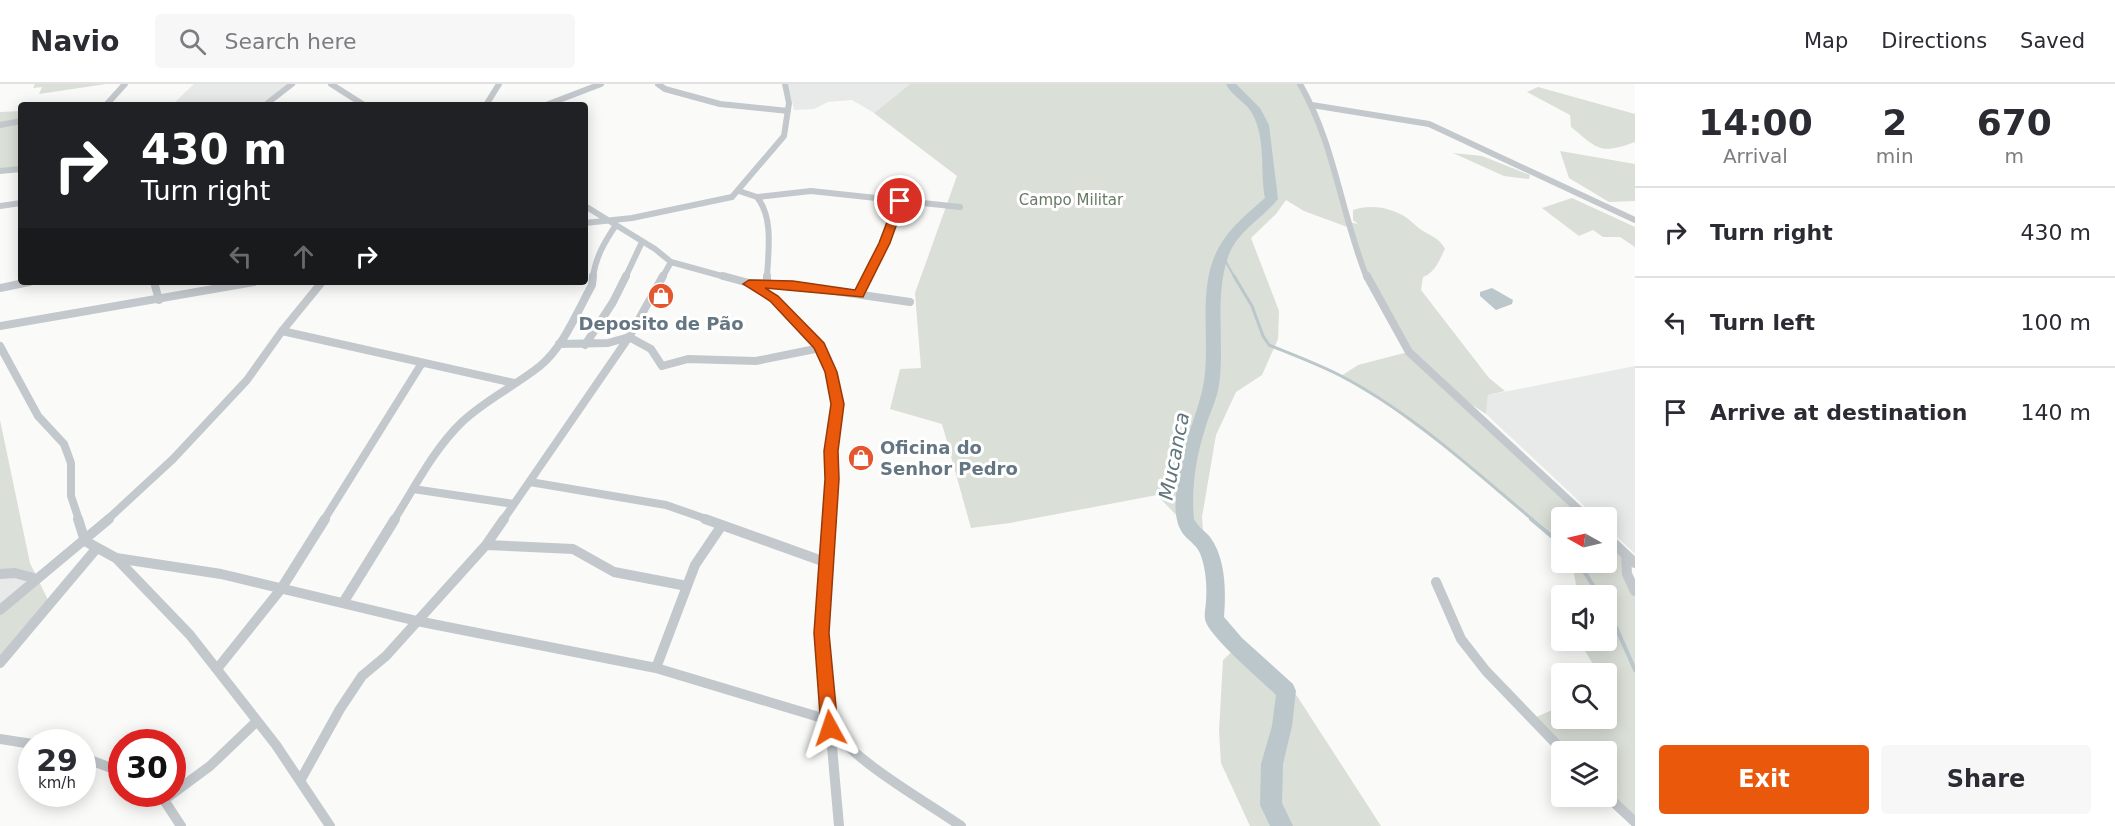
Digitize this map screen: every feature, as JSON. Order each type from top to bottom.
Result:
[{"type":"street","points":[[109,102],[125,84]]},
{"type":"street","points":[[269,102],[292,84]]},
{"type":"street","points":[[331,84],[359,102]]},
{"type":"street","points":[[488,102],[499,84]]},
{"type":"street","points":[[554,102],[601,84]]},
{"type":"street","points":[[658,84],[665,89],[720,104],[788,111]]},
{"type":"street","points":[[588,223],[612,223],[718,201],[732,196],[739,191],[765,156],[784,136],[789,103],[785,84]]},
{"type":"street","points":[[1300,84],[1312,105],[1336,168],[1354,245],[1370,284],[1409,352],[1576,507]]},
{"type":"street","points":[[1312,105],[1413,119],[1429,124],[1598,206],[1635,220]]},
{"type":"street","points":[[0,125],[18,122]]},
{"type":"street","points":[[0,171],[18,169]]},
{"type":"street","points":[[739,191],[758,197],[810,191],[960,207]]},
{"type":"street","points":[[758,197],[763,205],[767,224],[767,284]]},
{"type":"street","points":[[859,294],[884,243],[900,201]]},
{"type":"street","points":[[0,207],[18,204]]},
{"type":"street","points":[[588,208],[671,262],[749,284],[774,298],[820,348],[831,372],[838,404],[831,451],[832,479],[822,633],[839,826]]},
{"type":"street","points":[[344,603],[438,449],[461,423],[541,365],[559,344],[592,285],[594,267],[612,223]]},
{"type":"street","points":[[585,345],[613,302],[642,242]]},
{"type":"street","points":[[300,781],[340,709],[362,676],[386,656],[486,545],[629,337],[671,262]]},
{"type":"street","points":[[0,288],[18,284]]},
{"type":"street","points":[[749,284],[859,294],[910,302]]},
{"type":"street","points":[[155,285],[159,300]]},
{"type":"street","points":[[0,326],[238,285]]},
{"type":"street","points":[[0,610],[85,541],[173,459],[247,380],[282,331],[320,285]]},
{"type":"street","points":[[282,331],[514,383]]},
{"type":"street","points":[[559,344],[608,343],[629,337],[651,349],[662,366],[688,359],[756,361],[820,348]]},
{"type":"street","points":[[0,346],[38,416],[64,444],[71,463],[71,496],[85,541],[96,549],[116,558],[221,574],[417,621],[656,668],[829,724],[843,743],[862,758],[961,826]]},
{"type":"street","points":[[217,669],[281,589],[422,363]]},
{"type":"street","points":[[530,482],[666,505],[825,562]]},
{"type":"street","points":[[413,489],[514,504]]},
{"type":"street","points":[[656,668],[695,565],[722,525]]},
{"type":"street","points":[[486,545],[573,549],[614,572],[687,586]]},
{"type":"street","points":[[1617,546],[1635,563]]},
{"type":"street","points":[[0,663],[96,549]]},
{"type":"street","points":[[1626,555],[1628,574],[1635,591]]},
{"type":"street","points":[[116,558],[190,635],[257,721],[330,826]]},
{"type":"street","points":[[0,574],[15,573],[37,579]]},
{"type":"street","points":[[1436,582],[1461,639],[1486,671],[1553,741]]},
{"type":"street","points":[[186,781],[210,766],[257,721]]},
{"type":"street","points":[[0,739],[18,742]]},
{"type":"street","points":[[1617,805],[1635,822]]},
{"type":"street","points":[[167,807],[180,826]]},
{"type":"shaded area","points":[[194,84],[287,84],[264,102],[175,102]]},
{"type":"shaded area","points":[[788,84],[910,84],[874,113],[852,100],[828,102],[814,109],[794,110]]},
{"type":"shaded area","points":[[1492,288],[1513,300],[1512,304],[1496,310],[1480,296],[1480,292]]},
{"type":"shaded area","points":[[1635,366],[1635,554],[1617,537],[1617,507],[1585,507],[1486,414],[1488,395]]},
{"type":"shaded area","points":[[0,574],[37,579],[0,610]]},
{"type":"green space","points":[[35,84],[106,84],[39,94],[42,87],[33,88]]},
{"type":"green space","name":"Campo Militar","points":[[910,84],[1300,84],[1306,93],[1349,222],[1358,224],[1353,220],[1353,210],[1366,207],[1385,209],[1407,218],[1443,245],[1445,249],[1434,269],[1423,277],[1421,290],[1489,378],[1505,391],[1488,395],[1486,414],[1463,399],[1576,507],[1551,507],[1551,536],[1460,459],[1388,405],[1341,376],[1358,365],[1408,352],[1370,284],[1350,228],[1304,211],[1286,200],[1276,214],[1251,238],[1279,311],[1278,339],[1262,375],[1236,392],[1216,435],[1202,517],[1204,544],[1157,495],[1010,523],[971,528],[942,424],[890,409],[900,369],[921,368],[915,293],[957,176],[874,113]]},
{"type":"green space","points":[[1538,87],[1635,114],[1635,142],[1606,149],[1594,145],[1571,127],[1570,115],[1527,92]]},
{"type":"green space","points":[[18,111],[18,169],[0,171],[0,112]]},
{"type":"green space","points":[[1560,151],[1635,164],[1635,201],[1609,202],[1569,178]]},
{"type":"green space","points":[[1453,153],[1482,156],[1530,175],[1529,179],[1504,176]]},
{"type":"green space","points":[[1572,198],[1635,227],[1635,247],[1620,237],[1603,237],[1593,230],[1579,236],[1542,208]]},
{"type":"green space","points":[[0,420],[30,563],[50,604],[0,663],[0,610],[37,579],[0,574]]},
{"type":"green space","points":[[1617,546],[1626,555],[1635,591],[1635,822],[1617,805],[1617,741],[1554,741],[1532,719],[1551,710],[1551,729],[1617,729],[1617,663],[1592,663],[1585,651],[1617,651],[1617,585],[1576,585],[1574,573],[1617,573]]},
{"type":"green space","points":[[1238,646],[1297,696],[1381,826],[1250,826],[1221,763],[1219,731],[1223,660]]},
{"type":"waterway","name":"Mucanca","points":[[1231,84],[1233,89],[1253,107],[1263,125],[1272,199],[1236,233],[1221,257],[1215,290],[1211,389],[1192,449],[1186,482],[1185,519],[1189,527],[1204,543],[1214,570],[1216,590],[1214,619],[1235,644],[1286,691],[1282,726],[1272,764],[1271,805],[1282,826]]},
{"type":"waterway","points":[[1222,255],[1235,278]]},
{"type":"waterway","points":[[1234,276],[1252,306],[1263,336],[1269,345],[1341,376],[1393,407],[1441,443],[1533,520]]},
{"type":"waterway","points":[[1531,519],[1551,536]]},
{"type":"waterway","points":[[1585,573],[1593,585]]},
{"type":"waterway","points":[[1617,630],[1635,670]]},
{"type":"place","name":"Deposito de Pão","points":[[661,296]]},
{"type":"place","name":"Oficina do Senhor Pedro","points":[[861,458]]},
{"type":"route","points":[[830,728],[822,633],[832,479],[831,451],[838,404],[831,372],[819,346],[774,298],[749,284],[793,285],[859,294],[884,243],[900,201]]}]
